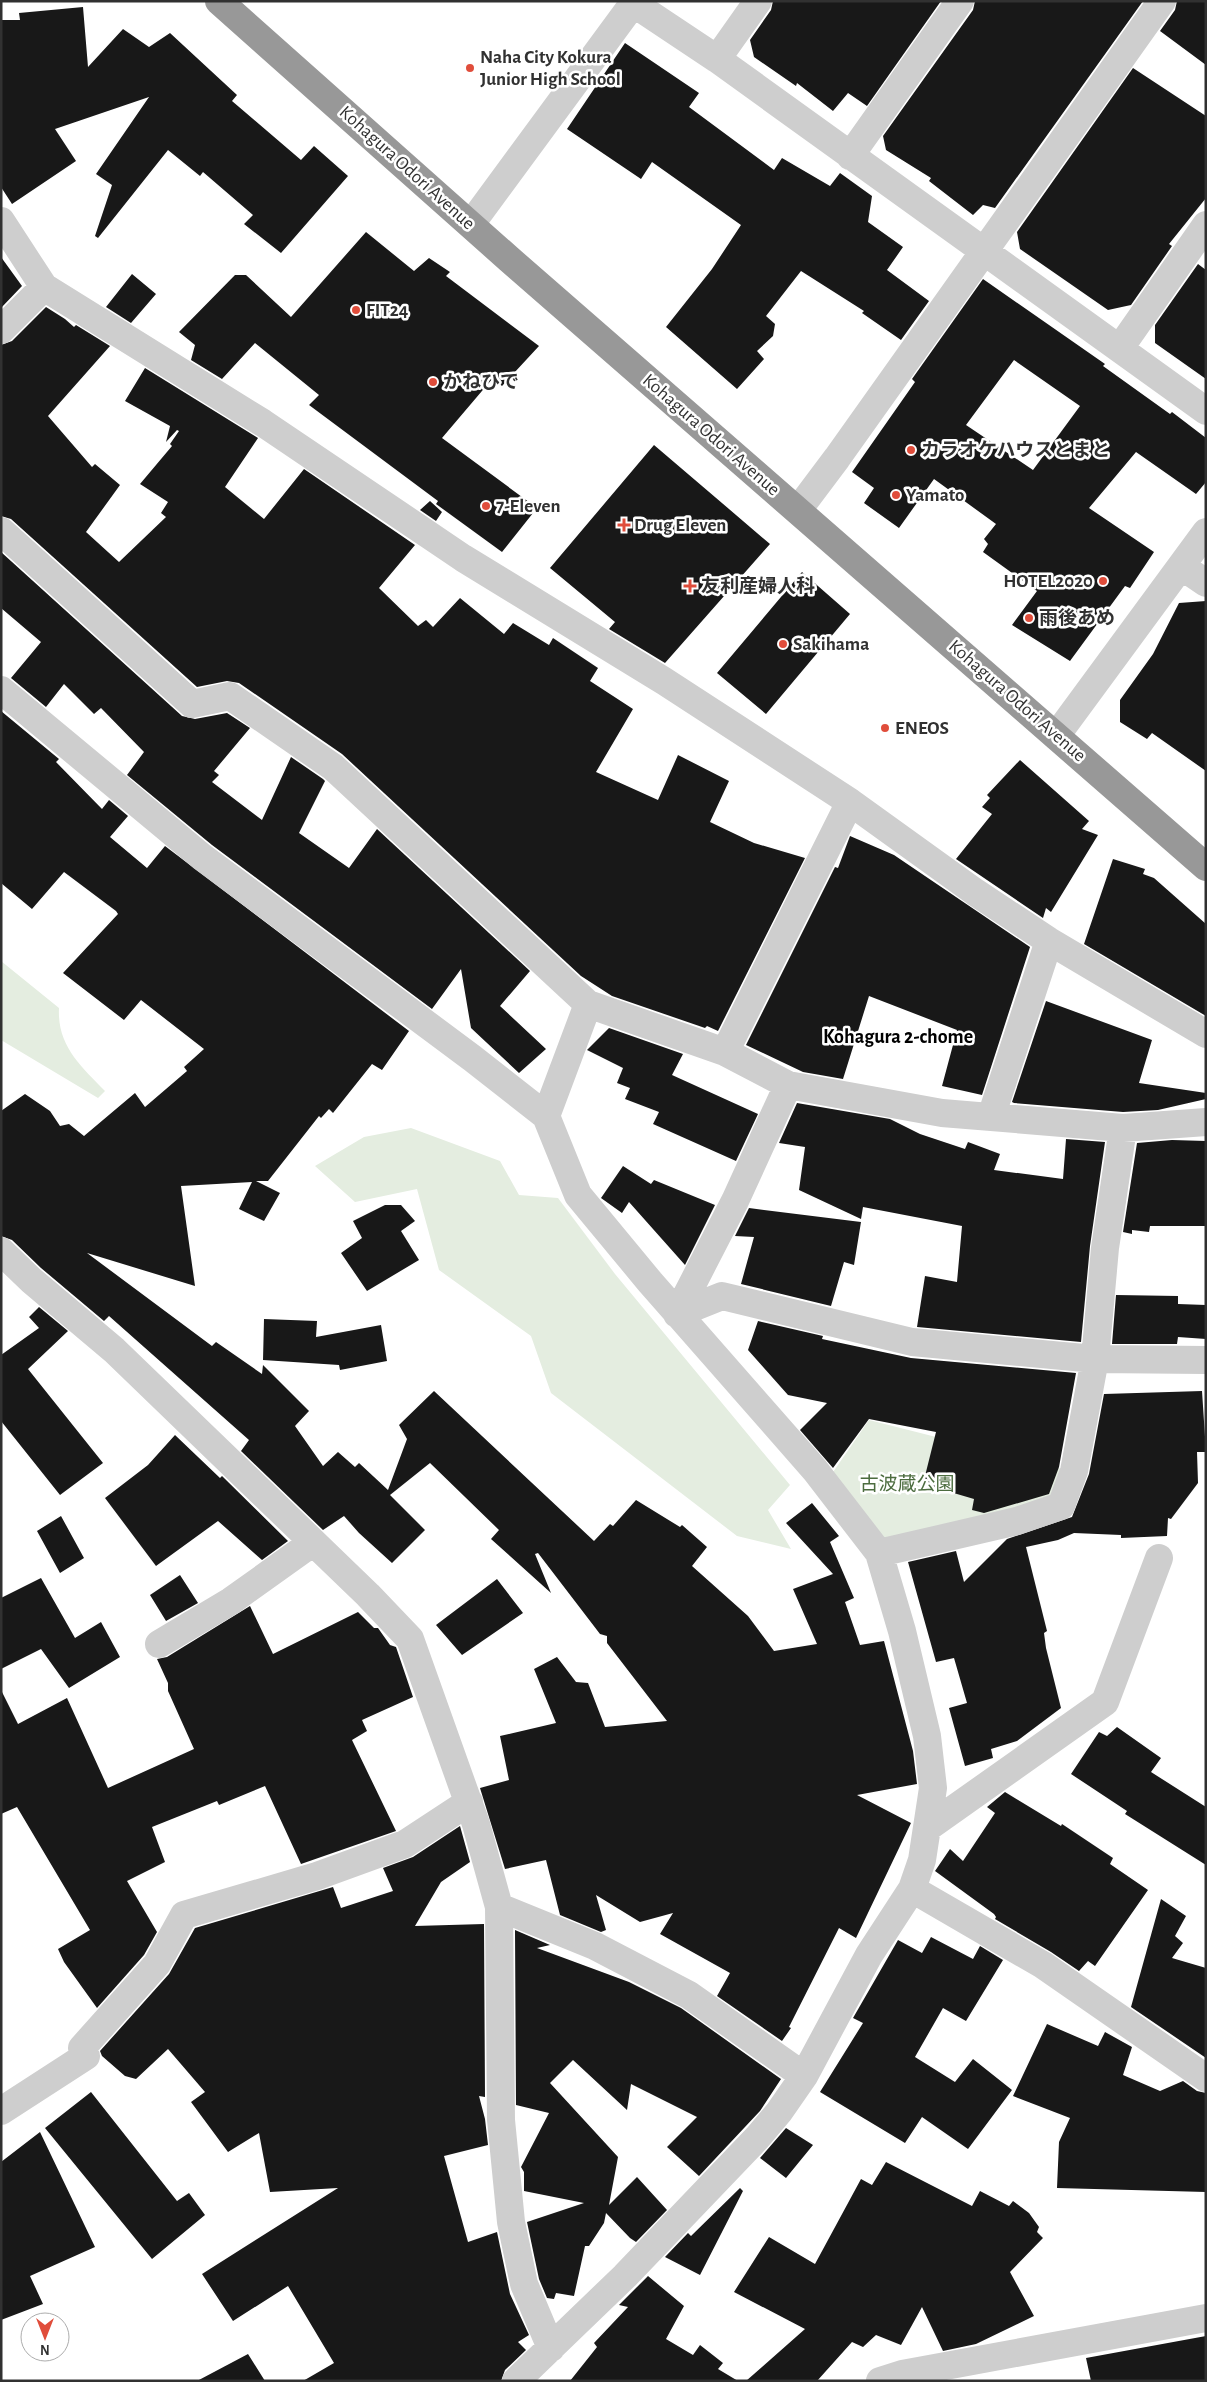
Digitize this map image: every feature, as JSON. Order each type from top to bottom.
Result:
[{"type":"highway","name":"Kohagura Odori Avenue","points":[[219,1],[1206,867]]},
{"type":"street","points":[[717,59],[758,1]]},
{"type":"street","points":[[850,156],[960,1]]},
{"type":"street","points":[[798,510],[1162,1]]},
{"type":"street","points":[[471,224],[634,2],[717,59],[1206,411]]},
{"type":"street","points":[[1,220],[44,287],[263,424],[463,558],[664,681],[850,802],[975,892],[1049,940],[1206,1034]]},
{"type":"street","points":[[1120,348],[1206,225]]},
{"type":"street","points":[[1,330],[44,287]]},
{"type":"street","points":[[1,531],[192,704],[230,696],[333,767],[588,1004],[725,1052],[788,1085],[942,1113],[1123,1128],[1206,1122]]},
{"type":"street","points":[[1056,736],[1206,532]]},
{"type":"street","points":[[1181,566],[1206,583]]},
{"type":"street","points":[[1,690],[202,857],[472,1058],[546,1116],[578,1195],[678,1314],[815,1470],[879,1552],[902,1631],[927,1736],[933,1788],[922,1860],[912,1889],[870,1955],[804,2076],[757,2138],[625,2276],[516,2381]]},
{"type":"street","points":[[725,1052],[850,802]]},
{"type":"street","points":[[991,1117],[1049,940]]},
{"type":"street","points":[[546,1116],[588,1004]]},
{"type":"street","points":[[678,1314],[735,1201],[788,1085]]},
{"type":"street","points":[[879,1552],[1018,1521],[1062,1506],[1074,1471],[1095,1359],[1105,1248],[1123,1128]]},
{"type":"street","points":[[1,1251],[31,1280],[114,1350],[368,1595],[410,1639],[469,1802],[499,1907],[501,2120],[511,2222],[524,2284],[551,2348]]},
{"type":"street","points":[[678,1314],[722,1296],[912,1342],[1095,1359],[1206,1360]]},
{"type":"street","points":[[159,1644],[231,1601],[312,1543]]},
{"type":"street","points":[[927,1828],[1104,1702],[1159,1558]]},
{"type":"street","points":[[1,2111],[84,2052],[157,1964],[184,1915],[317,1876],[405,1844],[469,1802]]},
{"type":"street","points":[[912,1889],[1043,1966],[1206,2078]]},
{"type":"street","points":[[499,1907],[595,1946],[689,1996],[804,2076]]},
{"type":"street","points":[[880,2381],[912,2372],[1206,2318]]},
{"type":"green space","points":[[1,961],[59,1008],[59,1021],[66,1044],[79,1064],[105,1091],[98,1098],[1,1040]]},
{"type":"green space","points":[[411,1128],[500,1161],[519,1195],[558,1198],[615,1274],[790,1485],[768,1510],[791,1549],[737,1536],[551,1393],[531,1336],[439,1270],[417,1189],[355,1202],[315,1166],[364,1137]]},
{"type":"green space","name":"古波蔵公園","points":[[869,1420],[1066,1470],[1056,1502],[886,1541],[831,1475]]},
{"type":"building","points":[[773,1],[941,1],[867,106],[848,93],[833,111],[797,83],[796,86],[754,57],[750,40],[771,10]]},
{"type":"building","points":[[975,1],[1143,1],[995,208],[983,205],[973,215],[929,181],[931,178],[886,150],[883,136],[973,10]]},
{"type":"building","points":[[1177,1],[1206,1],[1206,65],[1160,31],[1175,10]]},
{"type":"building","points":[[83,7],[88,67],[123,29],[149,47],[170,33],[237,95],[232,101],[301,160],[314,146],[348,176],[281,253],[244,224],[253,215],[203,172],[200,176],[168,150],[98,238],[95,236],[112,185],[96,174],[149,97],[55,129],[76,161],[12,204],[1,187],[1,20],[20,20],[19,13]]},
{"type":"building","points":[[625,43],[699,93],[689,107],[774,170],[782,158],[830,186],[840,173],[872,196],[868,222],[903,247],[887,270],[929,301],[901,340],[862,313],[864,311],[801,271],[766,316],[775,324],[773,336],[757,351],[764,359],[737,389],[666,327],[712,269],[741,225],[652,162],[641,179],[567,129]]},
{"type":"building","points":[[1133,68],[1206,116],[1206,198],[1169,244],[1172,246],[1131,305],[1108,310],[1020,249],[1017,232]]},
{"type":"building","points":[[366,232],[414,271],[429,258],[450,272],[446,276],[539,346],[502,386],[493,378],[442,438],[537,508],[502,552],[436,504],[438,501],[309,405],[319,395],[255,343],[222,379],[191,360],[195,345],[179,332],[235,275],[246,275],[291,317]]},
{"type":"building","points":[[1,257],[22,286],[1,308]]},
{"type":"building","points":[[1198,264],[1206,270],[1206,379],[1155,343],[1155,325]]},
{"type":"building","points":[[132,274],[156,294],[131,323],[106,307]]},
{"type":"building","points":[[983,279],[1105,364],[1103,366],[1170,414],[1172,412],[1206,438],[1206,482],[1196,494],[1136,452],[1089,508],[1154,552],[1130,588],[1125,586],[1070,661],[1012,625],[1037,591],[983,552],[988,544],[984,539],[996,524],[934,479],[899,528],[864,503],[874,488],[852,472],[915,382],[912,379]],"holes":[[[1014,360],[1080,406],[1033,470],[966,425]]]},
{"type":"building","points":[[46,307],[74,327],[76,325],[110,346],[48,416],[92,467],[95,464],[120,485],[86,532],[119,562],[166,517],[161,513],[168,502],[140,484],[172,446],[170,444],[179,431],[177,430],[166,442],[170,426],[125,401],[145,368],[258,438],[225,487],[264,519],[304,469],[415,545],[379,588],[418,626],[426,620],[433,627],[460,598],[504,634],[513,623],[549,645],[553,638],[598,668],[590,681],[633,709],[596,772],[658,800],[678,755],[729,781],[710,822],[754,843],[805,858],[718,1031],[612,996],[581,976],[342,754],[239,683],[227,681],[197,687],[11,519],[1,516],[1,345],[12,341]]},
{"type":"building","points":[[654,445],[770,544],[665,663],[609,629],[615,622],[550,568]]},
{"type":"building","points":[[430,501],[442,512],[436,521],[420,510]]},
{"type":"building","points":[[1,552],[182,716],[195,719],[227,713],[250,728],[214,771],[219,775],[212,782],[262,820],[291,757],[323,779],[325,781],[299,833],[349,868],[377,829],[530,971],[500,1006],[546,1049],[519,1073],[471,1028],[461,969],[432,1009],[212,845],[127,775],[144,752],[101,708],[94,714],[64,684],[46,707],[11,678],[41,642],[1,608]]},
{"type":"building","name":"Sakihama","points":[[802,572],[850,614],[766,714],[717,673]]},
{"type":"building","points":[[1206,601],[1206,771],[1152,733],[1147,739],[1120,722],[1120,700],[1153,654],[1179,603]]},
{"type":"building","points":[[1,711],[59,759],[56,762],[102,809],[109,800],[128,816],[110,837],[147,868],[165,846],[409,1031],[382,1070],[372,1064],[333,1113],[329,1109],[321,1118],[319,1116],[268,1181],[256,1181],[280,1193],[264,1221],[239,1209],[252,1182],[181,1186],[195,1286],[87,1253],[212,1346],[216,1342],[262,1374],[263,1365],[309,1411],[295,1426],[323,1466],[338,1452],[355,1467],[359,1463],[388,1490],[407,1439],[399,1425],[434,1391],[594,1541],[610,1524],[613,1526],[636,1500],[680,1527],[682,1525],[707,1547],[692,1566],[748,1616],[774,1651],[817,1644],[793,1589],[833,1574],[786,1523],[812,1503],[839,1536],[830,1542],[854,1598],[845,1602],[860,1645],[884,1641],[913,1751],[917,1784],[857,1795],[911,1823],[856,1938],[839,1928],[789,2027],[791,2028],[782,2041],[717,1996],[730,1973],[660,1934],[673,1913],[640,1922],[596,1895],[606,1930],[601,1932],[560,1915],[546,1860],[505,1869],[480,1788],[509,1780],[500,1736],[556,1723],[534,1669],[557,1657],[576,1682],[588,1683],[605,1727],[667,1721],[607,1643],[607,1636],[600,1634],[538,1553],[535,1554],[551,1593],[491,1539],[499,1530],[430,1463],[390,1495],[425,1530],[392,1563],[359,1533],[344,1516],[323,1530],[241,1451],[249,1440],[109,1316],[104,1321],[41,1268],[12,1240],[1,1236],[1,1111],[25,1094],[50,1111],[60,1126],[69,1124],[84,1136],[135,1093],[145,1107],[187,1071],[184,1067],[204,1049],[141,1000],[124,1020],[63,973],[118,914],[116,911],[64,872],[32,909],[1,883]]},
{"type":"building","points":[[1020,760],[1089,821],[1082,829],[1098,835],[1051,912],[1046,908],[1043,918],[956,859],[992,814],[982,807],[990,798],[987,795]]},
{"type":"building","points":[[850,836],[894,855],[1030,947],[982,1095],[942,1086],[957,1030],[869,996],[843,1079],[803,1072],[746,1045],[835,867],[838,868]]},
{"type":"building","points":[[1113,859],[1145,869],[1143,874],[1154,878],[1206,924],[1206,1016],[1084,944]]},
{"type":"building","points":[[1046,1001],[1152,1040],[1139,1083],[1206,1093],[1206,1099],[1158,1110],[1123,1112],[1012,1102]]},
{"type":"building","points":[[609,1028],[683,1054],[672,1075],[758,1114],[736,1161],[653,1124],[659,1112],[625,1099],[630,1088],[617,1083],[623,1068],[587,1050]]},
{"type":"building","points":[[797,1103],[890,1119],[920,1134],[965,1149],[968,1142],[1000,1154],[994,1170],[1063,1179],[1066,1139],[1105,1142],[1090,1246],[1081,1342],[917,1327],[925,1276],[957,1282],[962,1226],[863,1207],[861,1219],[799,1190],[805,1147],[779,1143]]},
{"type":"building","points":[[1172,1140],[1206,1141],[1206,1226],[1150,1226],[1149,1232],[1132,1230],[1132,1234],[1123,1232],[1137,1143]]},
{"type":"building","points":[[623,1166],[651,1184],[654,1180],[715,1205],[685,1265],[629,1202],[622,1213],[601,1198]]},
{"type":"building","points":[[385,1205],[401,1205],[415,1221],[401,1231],[419,1260],[367,1291],[341,1253],[362,1238],[353,1221]]},
{"type":"building","points":[[749,1208],[861,1222],[854,1265],[844,1262],[831,1306],[741,1284],[754,1237],[735,1236]]},
{"type":"building","points":[[1116,1295],[1178,1296],[1178,1304],[1206,1305],[1206,1339],[1178,1337],[1177,1344],[1112,1344]]},
{"type":"building","points":[[39,1307],[68,1331],[28,1369],[103,1463],[60,1495],[1,1421],[1,1355],[39,1328],[29,1317]]},
{"type":"building","points":[[264,1319],[317,1321],[316,1337],[381,1325],[387,1361],[340,1370],[339,1365],[263,1360]]},
{"type":"building","points":[[758,1321],[823,1336],[822,1339],[911,1358],[1076,1373],[1059,1467],[1049,1494],[984,1513],[972,1510],[974,1499],[923,1484],[936,1432],[869,1419],[833,1468],[800,1430],[827,1403],[788,1395],[748,1350]]},
{"type":"building","points":[[1202,1391],[1206,1452],[1197,1452],[1198,1483],[1171,1519],[1168,1518],[1167,1536],[1121,1538],[1121,1535],[1074,1533],[1058,1540],[1026,1547],[1047,1631],[1044,1633],[1046,1648],[1061,1708],[1017,1741],[991,1749],[993,1758],[965,1766],[949,1708],[967,1703],[954,1658],[936,1662],[908,1562],[956,1551],[964,1582],[1007,1539],[1072,1517],[1089,1474],[1104,1394]]},
{"type":"building","points":[[175,1435],[220,1478],[222,1476],[288,1541],[262,1560],[218,1521],[156,1566],[105,1498],[148,1465]]},
{"type":"building","points":[[61,1516],[84,1558],[60,1573],[37,1531]]},
{"type":"building","points":[[180,1575],[198,1603],[166,1621],[150,1595]]},
{"type":"building","points":[[41,1578],[75,1638],[101,1622],[120,1657],[69,1688],[41,1649],[1,1669],[1,1598]]},
{"type":"building","points":[[497,1579],[523,1613],[462,1655],[436,1625]]},
{"type":"building","points":[[250,1606],[273,1654],[358,1612],[374,1628],[378,1628],[390,1645],[396,1647],[413,1697],[362,1720],[367,1731],[352,1740],[396,1831],[301,1864],[265,1786],[219,1805],[217,1801],[152,1827],[165,1862],[127,1881],[157,1932],[144,1955],[97,2008],[64,1962],[58,1949],[90,1930],[17,1807],[1,1814],[1,1690],[18,1724],[67,1698],[108,1788],[194,1749],[168,1691],[168,1683],[157,1659],[167,1657]]},
{"type":"building","points":[[1117,1727],[1161,1758],[1151,1772],[1206,1807],[1206,1865],[1125,1814],[1127,1811],[1071,1774],[1099,1732],[1107,1736]]},
{"type":"building","points":[[1005,1792],[1061,1826],[1062,1824],[1113,1858],[1110,1864],[1148,1890],[1095,1966],[1088,1961],[1079,1971],[995,1919],[994,1914],[935,1871],[950,1849],[963,1861],[995,1813],[987,1807]]},
{"type":"building","points":[[460,1826],[470,1862],[441,1882],[415,1926],[484,1924],[485,2097],[479,2096],[485,2119],[488,2145],[444,2156],[468,2242],[497,2232],[510,2294],[529,2335],[518,2342],[526,2350],[505,2370],[501,2381],[303,2381],[334,2363],[288,2286],[233,2321],[202,2274],[338,2188],[270,2192],[259,2133],[228,2152],[191,2102],[205,2092],[168,2049],[136,2079],[125,2076],[102,2056],[100,2051],[169,1974],[195,1928],[333,1887],[341,1908],[393,1891],[383,1868],[413,1857]]},
{"type":"building","points":[[1161,1899],[1186,1916],[1175,1936],[1183,1943],[1172,1958],[1206,1968],[1206,2058],[1131,2007]]},
{"type":"building","points":[[515,1930],[550,1945],[537,1948],[629,1982],[681,2008],[781,2079],[760,2111],[699,2176],[667,2147],[697,2117],[631,2084],[627,2110],[573,2060],[550,2083],[618,2157],[609,2205],[637,2177],[667,2210],[636,2242],[606,2213],[604,2223],[589,2246],[585,2246],[574,2296],[556,2293],[554,2299],[547,2298],[539,2279],[527,2222],[584,2203],[524,2191],[524,2172],[521,2167],[549,2113],[516,2105]]},
{"type":"building","points":[[931,1937],[973,1959],[980,1946],[1003,1960],[966,2021],[943,2008],[915,2057],[955,2082],[973,2059],[1012,2090],[968,2149],[922,2117],[905,2143],[820,2092],[863,2023],[853,2018],[898,1940],[922,1953]]},
{"type":"building","points":[[1047,2024],[1098,2046],[1105,2032],[1132,2047],[1123,2075],[1160,2091],[1183,2081],[1197,2091],[1206,2093],[1206,2192],[1057,2188],[1059,2142],[1070,2118],[1013,2096]]},
{"type":"building","points":[[91,2092],[177,2201],[189,2193],[205,2215],[152,2259],[45,2128]]},
{"type":"building","points":[[786,2128],[813,2145],[786,2178],[760,2158]]},
{"type":"building","points":[[40,2132],[95,2247],[30,2276],[43,2304],[1,2320],[1,2162]]},
{"type":"building","points":[[886,2162],[972,2206],[980,2191],[1009,2206],[1013,2201],[1029,2213],[1039,2227],[1037,2232],[1043,2238],[1010,2272],[1034,2316],[976,2344],[943,2351],[922,2307],[901,2345],[876,2335],[863,2347],[852,2342],[817,2381],[746,2381],[805,2329],[734,2292],[769,2237],[815,2264],[861,2179],[872,2185]]},
{"type":"building","points":[[740,2188],[743,2191],[700,2275],[665,2257],[688,2233],[691,2236]]},
{"type":"building","points":[[648,2276],[684,2306],[666,2339],[693,2355],[700,2345],[723,2363],[718,2369],[738,2381],[570,2381],[597,2347],[594,2343],[628,2307],[619,2305]]},
{"type":"building","points":[[1206,2336],[1206,2381],[1091,2381],[1086,2358]]},
{"type":"building","points":[[248,2354],[265,2381],[197,2381]]},
{"type":"place","name":"Naha City Kokura Junior High School","points":[[470,68]]},
{"type":"place","name":"FIT24","points":[[356,310]]},
{"type":"place","name":"かねひで","points":[[433,382]]},
{"type":"place","name":"カラオケハウスとまと","points":[[911,450]]},
{"type":"place","name":"Yamato","points":[[896,495]]},
{"type":"place","name":"7-Eleven","points":[[486,506]]},
{"type":"place","name":"Drug Eleven","points":[[624,525]]},
{"type":"place","name":"HOTEL2020","points":[[1103,581]]},
{"type":"place","name":"友利産婦人科","points":[[690,586]]},
{"type":"place","name":"雨後あめ","points":[[1029,618]]},
{"type":"place","name":"Sakihama","points":[[783,644]]},
{"type":"place","name":"ENEOS","points":[[885,728]]},
{"type":"district","name":"Kohagura 2-chome","points":[[898,1037]]}]
